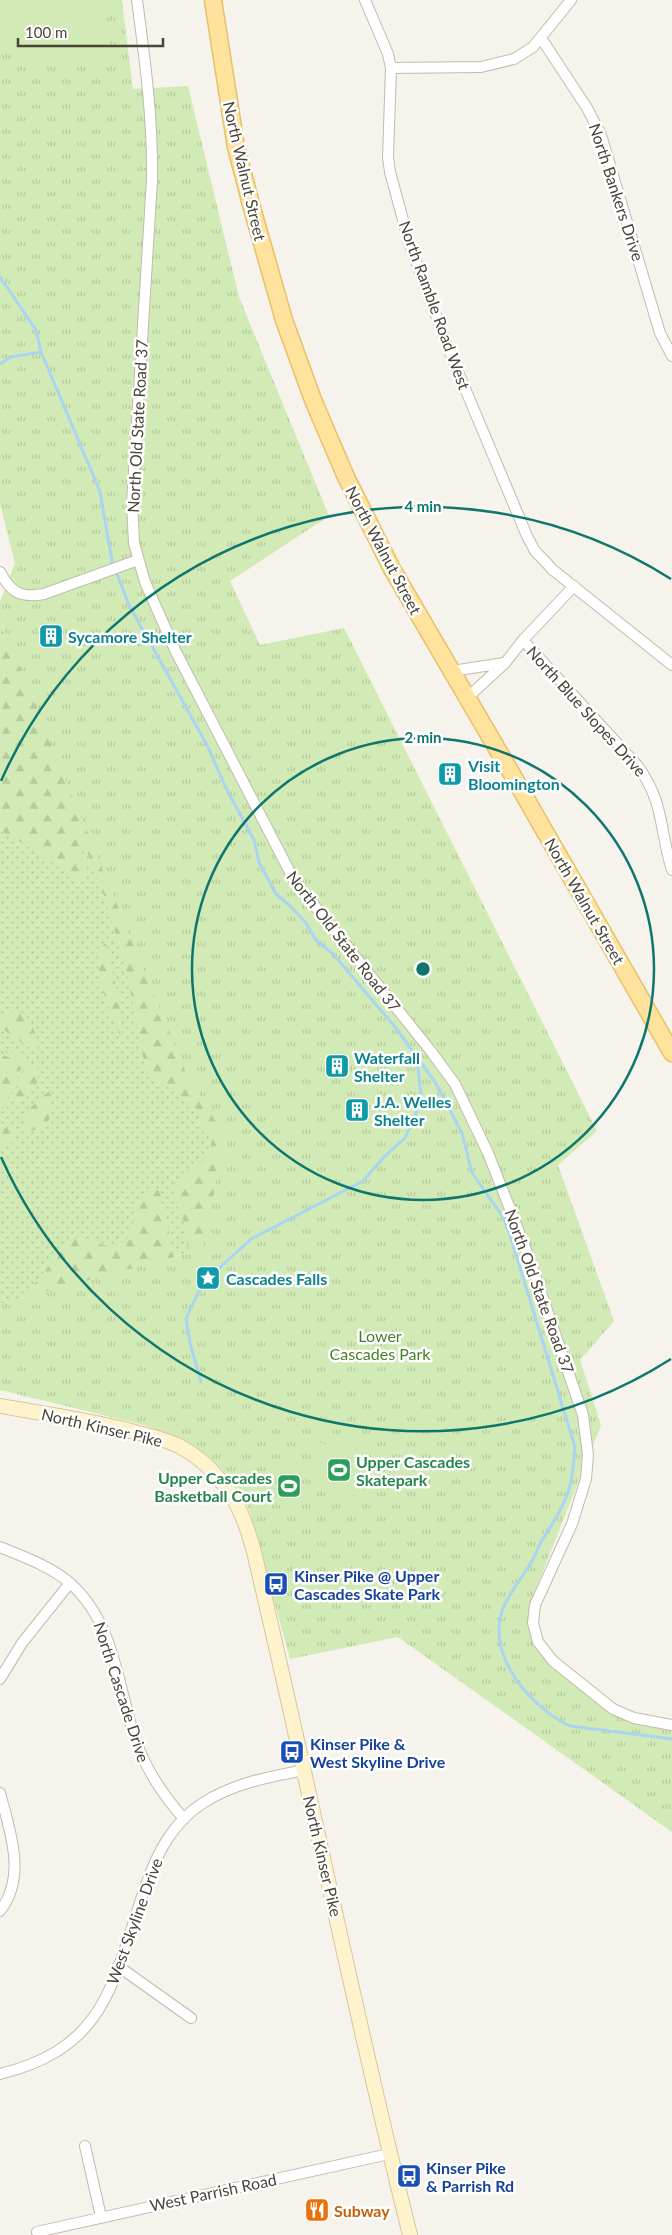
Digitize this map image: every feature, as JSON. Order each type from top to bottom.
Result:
[{"type":"main road","name":"North Walnut Street","points":[[212,0],[236,147],[271,278],[296,354],[346,477],[392,569],[468,697],[672,1053]]},
{"type":"street","name":"North Old State Road 37","points":[[137,0],[148,80],[153,139],[133,473],[133,525],[138,560],[145,582],[176,652],[285,865],[320,914],[430,1050],[455,1084],[488,1152],[528,1255],[583,1415],[588,1440],[586,1479],[572,1524],[535,1605],[533,1623],[538,1642],[553,1661],[613,1710],[634,1718],[672,1725]]},
{"type":"street","name":"North Ramble Road West","points":[[365,0],[388,54],[391,68],[388,144],[390,172],[409,242],[421,278],[527,536],[543,560],[672,665]]},
{"type":"street","points":[[391,68],[469,68],[493,66],[514,59],[524,54],[541,38],[555,17],[571,0]]},
{"type":"street","name":"North Bankers Drive","points":[[541,38],[587,108],[601,135],[660,333],[672,356]]},
{"type":"street","points":[[0,572],[10,587],[19,594],[29,596],[44,594],[138,560]]},
{"type":"street","points":[[468,697],[505,663],[523,640],[574,586]]},
{"type":"street","name":"North Blue Slopes Drive","points":[[523,640],[637,765],[648,781],[660,810],[667,855],[672,870]]},
{"type":"street","points":[[452,671],[505,663]]},
{"type":"street","name":"North Kinser Pike","points":[[0,1406],[111,1426],[163,1439],[192,1454],[220,1479],[237,1506],[248,1532],[304,1770],[389,2154],[410,2235]]},
{"type":"street","name":"North Cascade Drive","points":[[0,1547],[28,1558],[58,1574],[70,1583],[93,1608],[104,1628],[134,1735],[145,1764],[162,1793],[184,1819]]},
{"type":"street","points":[[0,1679],[17,1650],[70,1583]]},
{"type":"street","name":"West Skyline Drive","points":[[0,2074],[35,2064],[69,2045],[98,2012],[118,1966],[156,1859],[172,1831],[184,1819],[202,1803],[230,1789],[271,1776],[304,1770]]},
{"type":"street","points":[[0,1793],[13,1849],[15,1870],[11,1893],[0,1911]]},
{"type":"street","points":[[118,1966],[191,2018]]},
{"type":"street","points":[[85,2146],[101,2217]]},
{"type":"street","name":"West Parrish Road","points":[[37,2232],[389,2154]]},
{"type":"green space","name":"Lower Cascades Park","points":[[0,0],[122,0],[133,89],[188,86],[239,297],[329,516],[230,581],[260,645],[344,628],[597,1131],[558,1165],[614,1321],[580,1360],[601,1425],[530,1604],[528,1619],[530,1632],[540,1653],[558,1671],[600,1705],[629,1721],[672,1730],[672,1832],[398,1637],[290,1659],[249,1509],[233,1482],[217,1464],[197,1448],[171,1435],[144,1425],[0,1390],[0,1304],[203,1249],[225,1137],[187,1075],[0,619],[0,602],[15,563],[0,504]]},
{"type":"green space","points":[[0,0],[105,0],[113,64],[55,67],[34,59],[0,36]]},
{"type":"green space","points":[[0,619],[187,1075],[225,1137],[203,1249],[0,1304]]},
{"type":"green space","points":[[0,635],[40,664],[311,1057],[192,1272],[183,1221],[172,1186],[203,1162],[210,1148],[212,1138],[204,1128],[194,1106],[164,1084],[147,1076],[127,974],[104,895],[84,844],[80,847],[88,874],[86,881],[83,882],[0,830]]},
{"type":"green space","points":[[106,943],[119,1001],[124,1044],[103,991],[100,976],[98,962],[100,951]]},
{"type":"green space","points":[[10,1012],[24,1013],[36,1037],[37,1053],[0,1027],[0,1014]]},
{"type":"green space","points":[[0,1045],[37,1066],[38,1076],[36,1085],[23,1100],[11,1098],[18,1087],[24,1068],[16,1059],[0,1049]]},
{"type":"green space","points":[[0,1054],[12,1059],[21,1068],[14,1091],[5,1101],[3,1109],[0,1111]]},
{"type":"green space","points":[[390,1068],[401,1087],[387,1096],[376,1076]]},
{"type":"green space","points":[[51,1090],[50,1112],[47,1123],[29,1131],[23,1126],[26,1115],[33,1105]]},
{"type":"green space","points":[[11,1127],[16,1134],[16,1140],[11,1144],[0,1146],[0,1129]]},
{"type":"green space","points":[[159,1190],[178,1272],[10,1318],[70,1240],[78,1237],[102,1245],[112,1246],[125,1241],[130,1234],[136,1208],[140,1200],[147,1194]]},
{"type":"green space","name":"Upper Cascades Skatepark","points":[[355,1438],[367,1489],[358,1490],[359,1494],[336,1500],[320,1489],[312,1447],[318,1442],[328,1445],[336,1443],[336,1439],[339,1439],[340,1442]]},
{"type":"green space","name":"Upper Cascades Basketball Court","points":[[295,1465],[304,1501],[282,1507],[274,1470]]},
{"type":"waterway","points":[[0,277],[36,330],[41,352],[100,492],[112,561],[129,605],[207,745],[226,788],[254,840],[259,862],[276,894],[305,922],[316,940],[334,955],[395,1027],[435,1082],[462,1133],[472,1173],[503,1217],[510,1235],[575,1447],[571,1481],[563,1505],[502,1611],[499,1629],[501,1646],[507,1663],[516,1679],[528,1694],[541,1707],[570,1726],[672,1739]]},
{"type":"waterway","points":[[0,364],[11,357],[41,352]]},
{"type":"waterway","points":[[201,1382],[190,1343],[186,1319],[202,1284],[251,1239],[363,1181],[385,1156],[405,1138],[415,1116],[421,1095],[417,1060]]},
{"type":"place","name":"Sycamore Shelter","points":[[51,636]]},
{"type":"place","name":"Visit Bloomington","points":[[450,774]]},
{"type":"place","name":"Waterfall Shelter","points":[[337,1066]]},
{"type":"place","name":"J.A. Welles Shelter","points":[[357,1110]]},
{"type":"place","name":"Cascades Falls","points":[[208,1278]]},
{"type":"place","name":"Upper Cascades Skatepark","points":[[339,1470]]},
{"type":"place","name":"Upper Cascades Basketball Court","points":[[289,1486]]},
{"type":"place","name":"Kinser Pike @ Upper Cascades Skate Park","points":[[276,1584]]},
{"type":"place","name":"Kinser Pike & West Skyline Drive","points":[[292,1752]]},
{"type":"place","name":"Kinser Pike & Parrish Rd","points":[[409,2176]]},
{"type":"place","name":"Subway","points":[[317,2210]]}]
